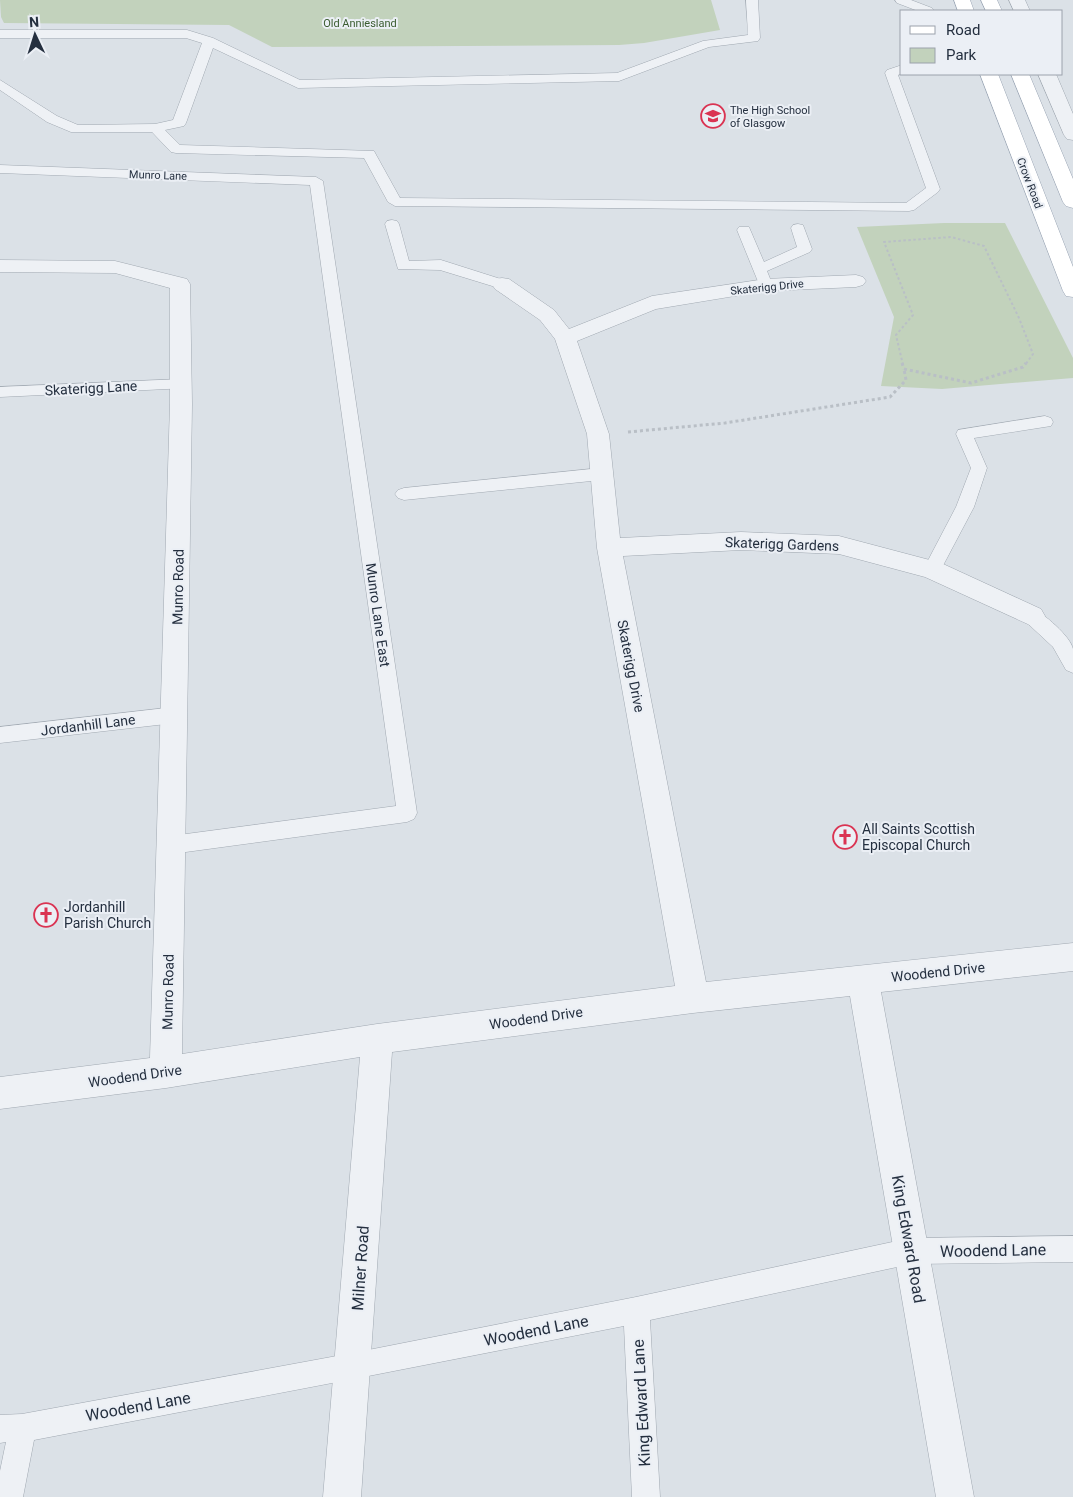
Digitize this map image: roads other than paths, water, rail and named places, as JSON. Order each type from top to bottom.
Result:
[{"type":"main road","name":"Crow Road","points":[[990,75],[1073,291]]},
{"type":"main road","points":[[1020,75],[1073,202]]},
{"type":"street","points":[[1048,75],[1066,103],[1073,135]]},
{"type":"street","name":"Munro Road","points":[[0,266],[115,267],[180,284],[182,384],[166,1072]]},
{"type":"street","name":"Skaterigg Drive","points":[[565,338],[652,303],[762,277],[856,281]]},
{"type":"street","name":"Skaterigg Drive","points":[[502,284],[546,316],[565,338],[598,434],[609,548],[693,998]]},
{"type":"street","name":"Skaterigg Gardens","points":[[609,548],[742,541],[840,545],[932,570],[1032,616]]},
{"type":"street","name":"Woodend Drive","points":[[0,1093],[166,1072],[377,1040],[693,998],[1073,957]]},
{"type":"street","name":"King Edward Road","points":[[863,981],[955,1497]]},
{"type":"street","name":"Milner Road","points":[[342,1497],[377,1040]]},
{"type":"lane","points":[[0,34],[187,34],[209,41],[298,84],[619,77],[707,44],[754,38],[752,0]]},
{"type":"lane","points":[[902,0],[926,10]]},
{"type":"lane","points":[[0,84],[52,119],[76,129],[155,128],[179,123],[209,41]]},
{"type":"lane","points":[[155,128],[176,149],[369,154],[395,202],[909,207],[933,189],[891,73],[900,69]]},
{"type":"lane","name":"Munro Lane","points":[[0,168],[316,181]]},
{"type":"lane","name":"Munro Lane East","points":[[171,845],[407,813],[316,181]]},
{"type":"lane","points":[[392,224],[403,266],[441,265],[502,284]]},
{"type":"lane","points":[[744,230],[762,277],[805,249],[798,228]]},
{"type":"lane","name":"Skaterigg Lane","points":[[0,392],[182,384]]},
{"type":"lane","points":[[932,570],[965,507],[978,468],[964,434],[1045,422]]},
{"type":"lane","points":[[404,494],[601,474]]},
{"type":"lane","points":[[1032,616],[1060,642],[1073,665]]},
{"type":"lane","name":"Jordanhill Lane","points":[[0,735],[175,715]]},
{"type":"lane","name":"Woodend Lane","points":[[11,1428],[353,1366],[636,1310],[911,1252],[1073,1249]]},
{"type":"lane","name":"King Edward Lane","points":[[636,1310],[646,1497]]},
{"type":"lane","points":[[9,1497],[11,1428]]},
{"type":"place","name":"The High School of Glasgow","points":[[713,116]]},
{"type":"place","name":"All Saints Scottish Episcopal Church","points":[[845,837]]},
{"type":"place","name":"Jordanhill Parish Church","points":[[46,915]]},
{"type":"park label","name":"Old Anniesland","points":[[360,23]]}]
